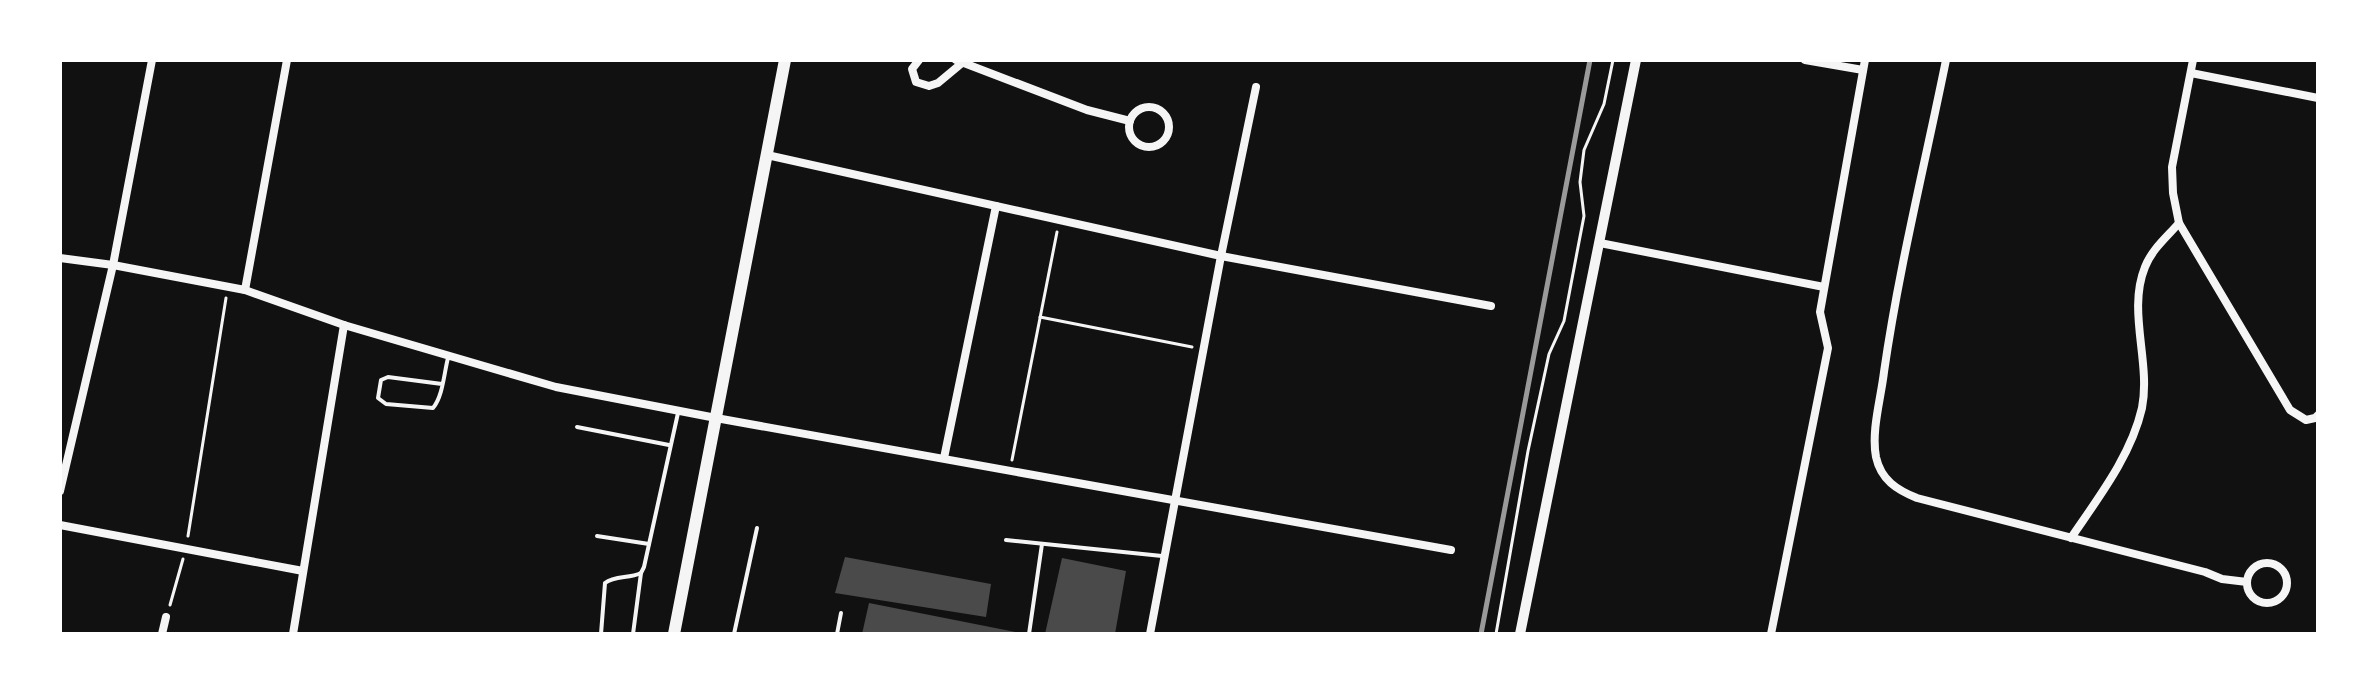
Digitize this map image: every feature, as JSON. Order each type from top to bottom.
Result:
[{"type":"main road","points":[[674,634],[785,60]]},
{"type":"street","points":[[60,491],[113,265],[152,60]]},
{"type":"street","points":[[245,290],[287,60]]},
{"type":"street","points":[[919,60],[912,69],[913,75],[916,82],[929,86],[938,83],[959,61],[1087,110],[1130,121]]},
{"type":"street","points":[[1520,634],[1636,60]]},
{"type":"street","points":[[1805,60],[1863,70]]},
{"type":"street","points":[[1771,634],[1828,348],[1820,312],[1865,60]]},
{"type":"street","points":[[1946,60],[1891,324],[1876,430],[1876,456],[1884,477],[1897,490],[1917,498],[2222,579],[2247,582]]},
{"type":"street","points":[[2193,60],[2172,167],[2179,223],[2290,410],[2298,418],[2306,420],[2318,415]]},
{"type":"street","points":[[2191,73],[2318,98]]},
{"type":"street","points":[[1150,634],[1256,87]]},
{"type":"street","points":[[1144,108],[1156,108],[1166,116],[1169,129],[1163,141],[1145,146],[1134,140],[1130,121],[1144,108]]},
{"type":"street","points":[[767,155],[1221,256],[1491,306]]},
{"type":"street","points":[[944,458],[996,206]]},
{"type":"street","points":[[2071,538],[2107,487],[2141,412],[2145,370],[2139,308],[2140,283],[2145,265],[2156,248],[2179,223]]},
{"type":"street","points":[[1600,243],[1824,287]]},
{"type":"street","points":[[60,258],[245,290],[344,325],[556,387],[1451,550]]},
{"type":"street","points":[[293,634],[344,325]]},
{"type":"street","points":[[60,525],[303,571]]},
{"type":"street","points":[[2271,563],[2282,571],[2286,584],[2278,599],[2266,603],[2250,594],[2247,582],[2248,575],[2258,565],[2271,563]]},
{"type":"street","points":[[162,634],[166,617]]},
{"type":"lane","points":[[442,384],[388,377],[381,380],[378,398],[386,404],[428,409],[438,404],[448,355]]},
{"type":"lane","points":[[633,634],[641,573],[679,411]]},
{"type":"lane","points":[[577,427],[669,445]]},
{"type":"lane","points":[[734,634],[757,528]]},
{"type":"lane","points":[[597,536],[649,544]]},
{"type":"lane","points":[[1006,540],[1165,556]]},
{"type":"lane","points":[[1029,634],[1042,544]]},
{"type":"lane","points":[[601,634],[605,583],[610,579],[641,573]]},
{"type":"lane","points":[[837,634],[841,613]]},
{"type":"path","points":[[1496,634],[1528,451],[1549,354],[1564,321],[1584,216],[1580,182],[1584,150],[1604,104],[1613,60]]},
{"type":"path","points":[[1010,470],[1059,220]]},
{"type":"path","points":[[166,617],[185,549],[228,287]]},
{"type":"path","points":[[1040,317],[1203,350]]},
{"type":"building","points":[[845,557],[991,584],[986,617],[835,593]]},
{"type":"building","points":[[1062,558],[1126,571],[1115,634],[1045,634]]},
{"type":"building","points":[[869,603],[1021,633],[1021,634],[862,634]]},
{"type":"railway","points":[[1481,634],[1590,60]]}]
